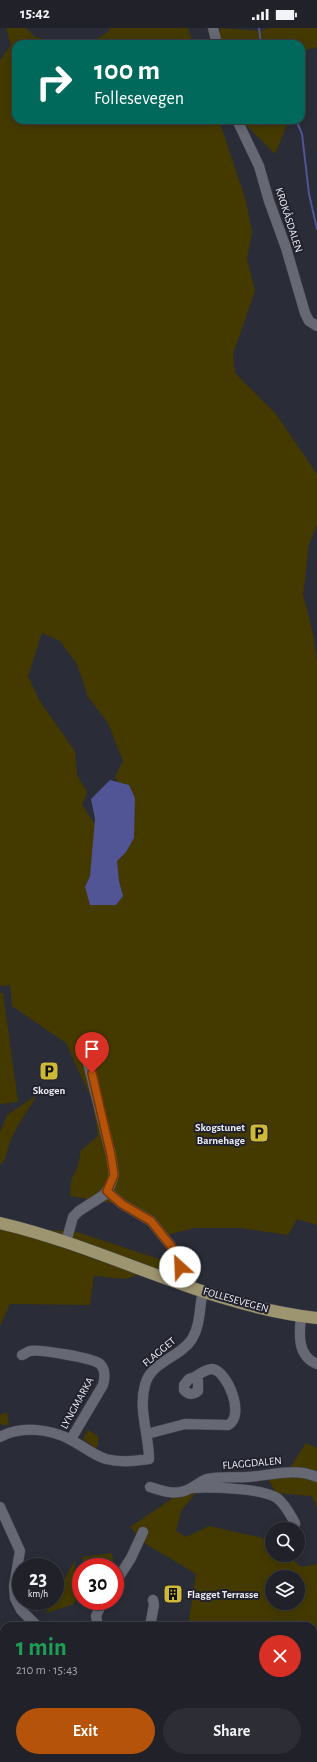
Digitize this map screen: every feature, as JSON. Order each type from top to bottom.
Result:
[{"type":"main road","name":"FOLLESEVEGEN","points":[[0,1223],[66,1242],[203,1291],[254,1307],[317,1318]]},
{"type":"street","points":[[213,28],[215,40]]},
{"type":"street","name":"KROKÅSDALEN","points":[[239,124],[259,166],[269,201],[286,248],[305,314],[309,321],[317,326]]},
{"type":"street","points":[[66,1242],[73,1217],[103,1196],[107,1191],[114,1175],[111,1155],[87,1059]]},
{"type":"street","points":[[107,1191],[122,1204],[151,1221],[171,1246],[182,1271]]},
{"type":"street","name":"FLAGGET","points":[[148,1459],[143,1401],[146,1380],[153,1370],[183,1348],[191,1340],[198,1323],[203,1291]]},
{"type":"street","points":[[301,1316],[300,1340],[302,1351],[309,1360],[317,1364]]},
{"type":"street","name":"LYNGMARKA","points":[[22,1355],[31,1351],[58,1354],[94,1361],[102,1367],[104,1375],[103,1384],[71,1439]]},
{"type":"street","points":[[147,1434],[185,1424],[228,1425],[232,1423],[236,1415],[236,1409],[227,1382],[222,1373],[211,1369],[206,1370],[195,1377]]},
{"type":"street","name":"LYNGMARKA","points":[[0,1437],[11,1432],[27,1430],[52,1433],[71,1439],[98,1456],[106,1459],[129,1462],[148,1459]]},
{"type":"street","name":"FLAGGDALEN","points":[[150,1487],[172,1493],[178,1493],[192,1488],[199,1482],[208,1479],[250,1477],[293,1472],[317,1477]]},
{"type":"street","name":"FLAGGDALEN","points":[[192,1488],[232,1489],[268,1494],[282,1503],[295,1522]]},
{"type":"street","points":[[0,1507],[20,1551],[14,1586],[15,1598],[20,1610],[33,1622]]},
{"type":"street","points":[[124,1569],[131,1558],[143,1532]]},
{"type":"street","points":[[151,1622],[154,1605],[153,1600]]},
{"type":"street","points":[[96,1622],[96,1616],[99,1610]]},
{"type":"shaded area","points":[[6,28],[26,28],[35,37],[50,40],[12,40],[12,124],[220,124],[246,201],[252,232],[247,259],[255,291],[233,354],[235,373],[276,414],[317,474],[317,525],[309,544],[303,595],[313,633],[317,663],[317,1225],[297,1219],[288,1235],[240,1228],[194,1228],[163,1236],[148,1221],[118,1204],[70,1196],[71,1180],[78,1166],[81,1150],[98,1136],[92,1100],[66,1043],[12,1006],[10,985],[0,986],[0,60],[11,45]],"holes":[[[42,633],[60,641],[77,664],[88,697],[108,723],[123,761],[115,777],[118,782],[129,785],[135,798],[134,838],[126,852],[117,861],[119,881],[123,896],[85,887],[90,876],[95,824],[82,805],[87,792],[77,775],[75,751],[39,700],[28,676]]]},
{"type":"shaded area","points":[[110,28],[188,28],[192,40],[96,40],[109,31]]},
{"type":"shaded area","points":[[220,28],[261,31],[268,28],[317,28],[317,47],[305,50],[305,40],[220,40]]},
{"type":"shaded area","points":[[245,124],[287,124],[275,154]]},
{"type":"shaded area","points":[[0,993],[3,993],[18,1102],[0,1104]]},
{"type":"shaded area","points":[[37,1095],[17,1127],[5,1159],[0,1165],[0,1132],[7,1115]]},
{"type":"shaded area","points":[[0,1227],[77,1232],[171,1263],[126,1279],[94,1276],[90,1305],[10,1304],[0,1326]]},
{"type":"shaded area","points":[[7,1412],[9,1425],[0,1424],[0,1415]]},
{"type":"shaded area","points":[[88,1430],[98,1436],[98,1446],[95,1448],[83,1439]]},
{"type":"shaded area","points":[[306,1443],[317,1448],[317,1507],[312,1496],[276,1493],[266,1475],[286,1474]]},
{"type":"shaded area","points":[[196,1492],[181,1511],[176,1531],[186,1537],[209,1526],[265,1538],[265,1562],[296,1562],[301,1567],[317,1564],[317,1622],[189,1622],[196,1574],[146,1544],[130,1527],[176,1496]]},
{"type":"shaded area","points":[[112,1553],[113,1558],[82,1558]]},
{"type":"shaded area","points":[[72,1565],[72,1605],[64,1608],[64,1580]]},
{"type":"shaded area","points":[[48,1610],[56,1610],[46,1613]]},
{"type":"water","points":[[110,780],[129,785],[135,798],[134,838],[126,852],[117,861],[119,881],[123,896],[116,905],[90,905],[85,887],[90,876],[95,819],[91,799]]},
{"type":"waterway","points":[[259,28],[260,40]]},
{"type":"waterway","points":[[298,124],[302,134],[309,194],[317,229]]},
{"type":"place","name":"Skogen","points":[[49,1071]]},
{"type":"place","name":"Skogstunet Barnehage","points":[[259,1133]]},
{"type":"place","name":"Flagget Terrasse","points":[[173,1594]]},
{"type":"route","points":[[92,1073],[111,1155],[114,1175],[107,1191],[130,1210],[141,1214],[151,1221],[171,1246],[180,1267]]}]
